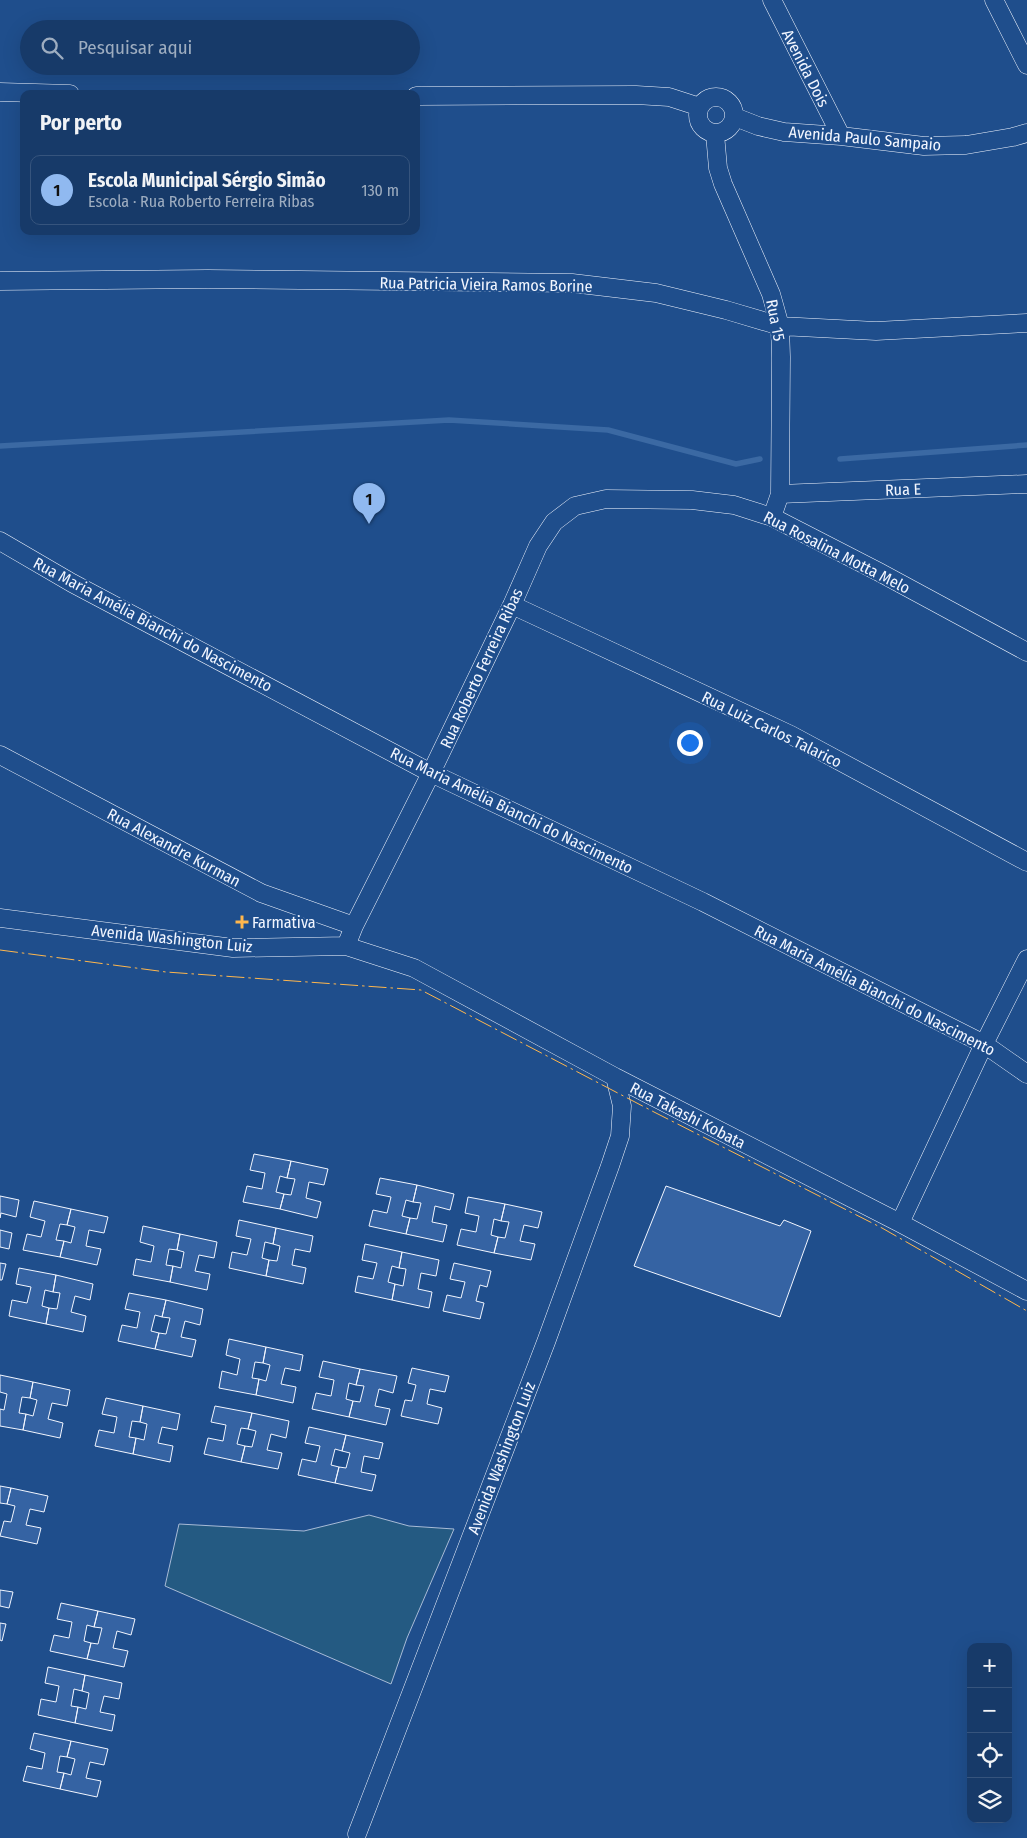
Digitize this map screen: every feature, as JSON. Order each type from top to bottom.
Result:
[{"type":"street","name":"Avenida Dois","points":[[772,0],[841,136]]},
{"type":"street","points":[[994,0],[1027,64]]},
{"type":"street","points":[[0,92],[20,93]]},
{"type":"street","points":[[420,96],[636,95],[669,97],[700,107]]},
{"type":"street","points":[[711,98],[725,99],[734,110],[735,117],[728,130],[714,134],[702,127],[698,114],[704,101],[711,98]]},
{"type":"street","name":"Avenida Paulo Sampaio","points":[[735,117],[758,126],[784,132],[841,136],[924,146],[966,145],[1027,133]]},
{"type":"street","name":"Rua 15","points":[[714,134],[718,168],[723,184],[771,294],[780,326],[780,494],[772,517]]},
{"type":"street","name":"Rua Patricia Vieira Ramos Borine","points":[[0,280],[208,279],[572,283],[656,293],[726,310],[780,326],[876,331],[1027,323]]},
{"type":"street","name":"Rua E","points":[[780,494],[1027,484]]},
{"type":"street","name":"Rua Rosalina Motta Melo","points":[[575,506],[606,498],[692,500],[734,505],[772,517],[1027,652]]},
{"type":"street","name":"Rua Roberto Ferreira Ribas","points":[[346,946],[354,926],[432,772],[512,606],[538,546],[554,522],[575,506]]},
{"type":"street","name":"Rua Maria Amélia Bianchi do Nascimento","points":[[0,540],[72,583],[432,772],[703,902],[984,1044],[1027,1074]]},
{"type":"street","name":"Rua Luiz Carlos Talarico","points":[[512,606],[791,735],[1027,862]]},
{"type":"street","name":"Rua Alexandre Kurman","points":[[0,755],[261,893],[354,926]]},
{"type":"street","name":"Avenida Washington Luiz","points":[[0,918],[233,948],[346,946]]},
{"type":"street","name":"Rua Takashi Kobata","points":[[346,946],[414,968],[615,1077],[900,1223],[1027,1291]]},
{"type":"street","points":[[900,1223],[984,1044],[1027,959]]},
{"type":"street","name":"Avenida Washington Luiz","points":[[357,1834],[546,1342],[610,1166],[620,1136],[622,1106],[615,1077]]},
{"type":"shaded area","points":[[369,1515],[409,1526],[454,1529],[407,1638],[391,1684],[165,1586],[179,1524],[304,1531]]},
{"type":"building","points":[[254,1154],[291,1161],[287,1178],[280,1176],[276,1192],[284,1194],[280,1209],[243,1202],[247,1186],[262,1189],[265,1173],[250,1170]]},
{"type":"building","points":[[291,1161],[328,1169],[324,1185],[309,1182],[306,1198],[321,1202],[317,1218],[280,1209],[284,1194],[291,1195],[295,1179],[287,1178]]},
{"type":"building","points":[[380,1178],[417,1185],[413,1202],[406,1200],[402,1216],[410,1218],[406,1234],[369,1226],[373,1210],[387,1213],[391,1197],[376,1194]]},
{"type":"building","points":[[417,1185],[454,1194],[450,1210],[435,1206],[432,1222],[447,1225],[443,1242],[406,1234],[410,1218],[417,1219],[421,1203],[413,1202]]},
{"type":"building","points":[[666,1186],[780,1226],[784,1220],[811,1231],[780,1317],[634,1266]]},
{"type":"building","points":[[0,1196],[19,1200],[16,1217],[1,1213],[0,1218]]},
{"type":"building","points":[[468,1197],[505,1204],[501,1221],[494,1219],[491,1235],[498,1237],[494,1253],[457,1245],[461,1229],[476,1232],[479,1216],[465,1213]]},
{"type":"building","points":[[34,1201],[71,1209],[67,1225],[60,1224],[56,1240],[64,1241],[60,1257],[23,1250],[27,1234],[41,1237],[45,1221],[30,1217]]},
{"type":"building","points":[[505,1204],[542,1212],[538,1228],[524,1225],[520,1241],[535,1244],[531,1260],[494,1253],[498,1237],[505,1238],[509,1222],[501,1221]]},
{"type":"building","points":[[71,1209],[108,1217],[104,1233],[89,1230],[86,1246],[101,1249],[97,1265],[60,1257],[64,1241],[71,1243],[75,1227],[67,1225]]},
{"type":"building","points":[[239,1220],[276,1228],[273,1244],[265,1242],[262,1258],[269,1260],[266,1276],[229,1268],[232,1252],[247,1255],[251,1239],[236,1236]]},
{"type":"building","points":[[143,1226],[180,1234],[177,1250],[169,1249],[166,1265],[173,1266],[170,1282],[133,1275],[136,1259],[151,1262],[154,1246],[140,1242]]},
{"type":"building","points":[[276,1228],[313,1236],[310,1252],[295,1249],[292,1265],[306,1268],[303,1284],[266,1276],[269,1260],[277,1261],[280,1246],[273,1244]]},
{"type":"building","points":[[0,1230],[12,1233],[9,1249],[0,1247]]},
{"type":"building","points":[[180,1234],[217,1242],[214,1258],[199,1255],[195,1271],[210,1274],[207,1290],[170,1282],[173,1266],[181,1268],[184,1252],[177,1250]]},
{"type":"building","points":[[365,1244],[402,1252],[399,1268],[392,1266],[388,1282],[395,1284],[392,1300],[355,1292],[358,1276],[373,1279],[377,1263],[362,1260]]},
{"type":"building","points":[[402,1252],[439,1260],[436,1276],[421,1273],[418,1289],[432,1292],[429,1308],[392,1300],[395,1284],[403,1286],[406,1269],[399,1268]]},
{"type":"building","points":[[0,1263],[6,1264],[2,1280],[0,1280]]},
{"type":"building","points":[[454,1263],[491,1271],[487,1287],[480,1285],[476,1301],[484,1303],[480,1319],[443,1311],[447,1295],[461,1298],[465,1282],[450,1279]]},
{"type":"building","points":[[19,1268],[56,1275],[53,1292],[45,1290],[42,1306],[49,1308],[46,1324],[9,1316],[12,1300],[27,1303],[31,1287],[16,1284]]},
{"type":"building","points":[[56,1275],[93,1284],[90,1300],[75,1296],[71,1312],[86,1316],[83,1332],[46,1324],[49,1308],[57,1309],[60,1293],[53,1292]]},
{"type":"building","points":[[129,1293],[166,1300],[162,1317],[155,1315],[151,1331],[159,1333],[155,1349],[118,1341],[122,1325],[137,1328],[140,1312],[125,1309]]},
{"type":"building","points":[[166,1300],[203,1309],[200,1325],[185,1321],[181,1337],[196,1340],[192,1357],[155,1349],[159,1333],[166,1334],[170,1318],[162,1317]]},
{"type":"building","points":[[229,1339],[266,1347],[263,1363],[255,1362],[252,1378],[259,1379],[256,1395],[219,1388],[222,1371],[237,1375],[240,1359],[226,1355]]},
{"type":"building","points":[[266,1347],[303,1355],[300,1371],[285,1368],[281,1384],[296,1387],[293,1403],[256,1395],[259,1379],[266,1381],[270,1365],[263,1363]]},
{"type":"building","points":[[323,1361],[360,1369],[356,1385],[349,1383],[346,1399],[353,1401],[349,1417],[312,1409],[316,1393],[331,1396],[334,1380],[319,1377]]},
{"type":"building","points":[[412,1368],[449,1376],[445,1392],[430,1389],[427,1404],[442,1408],[438,1424],[401,1416],[405,1400],[412,1401],[416,1385],[408,1383]]},
{"type":"building","points":[[360,1369],[397,1376],[393,1393],[379,1389],[375,1406],[390,1409],[386,1425],[349,1417],[353,1401],[360,1402],[364,1386],[356,1385]]},
{"type":"building","points":[[0,1375],[33,1382],[30,1398],[22,1397],[19,1413],[26,1414],[23,1430],[0,1426],[0,1409],[4,1410],[7,1394],[0,1392]]},
{"type":"building","points":[[33,1382],[70,1390],[67,1406],[52,1403],[48,1419],[63,1423],[60,1438],[23,1430],[26,1414],[33,1416],[37,1400],[30,1398]]},
{"type":"building","points":[[106,1398],[143,1406],[140,1422],[132,1421],[129,1437],[136,1438],[133,1454],[95,1446],[99,1430],[114,1433],[117,1417],[102,1414]]},
{"type":"building","points":[[143,1406],[180,1414],[177,1430],[162,1427],[158,1443],[173,1446],[170,1462],[133,1454],[136,1438],[144,1440],[147,1424],[140,1422]]},
{"type":"building","points":[[215,1406],[252,1413],[248,1429],[241,1428],[237,1444],[245,1446],[241,1462],[204,1454],[208,1438],[223,1441],[226,1425],[211,1422]]},
{"type":"building","points":[[252,1413],[289,1421],[286,1438],[271,1434],[267,1450],[282,1453],[278,1469],[241,1462],[245,1446],[252,1447],[256,1431],[248,1429]]},
{"type":"building","points":[[309,1427],[346,1435],[342,1451],[335,1449],[331,1465],[339,1467],[335,1483],[298,1475],[302,1459],[316,1462],[320,1446],[305,1443]]},
{"type":"building","points":[[346,1435],[383,1443],[379,1459],[364,1456],[361,1472],[376,1475],[372,1491],[335,1483],[339,1467],[346,1468],[350,1453],[342,1451]]},
{"type":"building","points":[[0,1486],[11,1488],[7,1504],[0,1503]]},
{"type":"building","points":[[11,1488],[48,1496],[44,1512],[30,1509],[26,1525],[41,1528],[37,1544],[0,1536],[4,1521],[11,1522],[15,1506],[7,1504]]},
{"type":"building","points":[[0,1590],[13,1592],[9,1608],[0,1606]]},
{"type":"building","points":[[61,1603],[98,1611],[94,1627],[87,1625],[84,1641],[91,1643],[87,1659],[50,1651],[54,1635],[69,1638],[72,1622],[57,1619]]},
{"type":"building","points":[[98,1611],[135,1619],[131,1635],[117,1631],[113,1648],[128,1651],[124,1667],[87,1659],[91,1643],[98,1644],[102,1628],[94,1627]]},
{"type":"building","points":[[0,1623],[6,1624],[2,1641],[0,1640]]},
{"type":"building","points":[[48,1667],[85,1675],[82,1691],[74,1689],[71,1706],[78,1707],[75,1723],[38,1715],[41,1699],[56,1702],[59,1686],[45,1683]]},
{"type":"building","points":[[85,1675],[122,1683],[119,1699],[104,1696],[100,1712],[115,1715],[112,1731],[75,1723],[78,1707],[86,1709],[89,1693],[82,1691]]},
{"type":"building","points":[[34,1733],[71,1741],[67,1757],[60,1756],[57,1772],[64,1773],[60,1789],[23,1781],[27,1766],[42,1769],[45,1753],[30,1749]]},
{"type":"building","points":[[71,1741],[108,1749],[104,1765],[90,1762],[86,1778],[101,1781],[97,1797],[60,1789],[64,1773],[71,1775],[75,1759],[67,1757]]},
{"type":"waterway","points":[[0,446],[449,420],[608,430],[736,464],[760,459]]},
{"type":"waterway","points":[[840,459],[1027,445]]},
{"type":"power","points":[[0,950],[166,972],[421,990],[654,1112],[882,1228],[1027,1311]]},
{"type":"place","name":"Escola Municipal Sérgio Simão","points":[[369,524]]},
{"type":"place","name":"Farmativa","points":[[242,922]]}]
